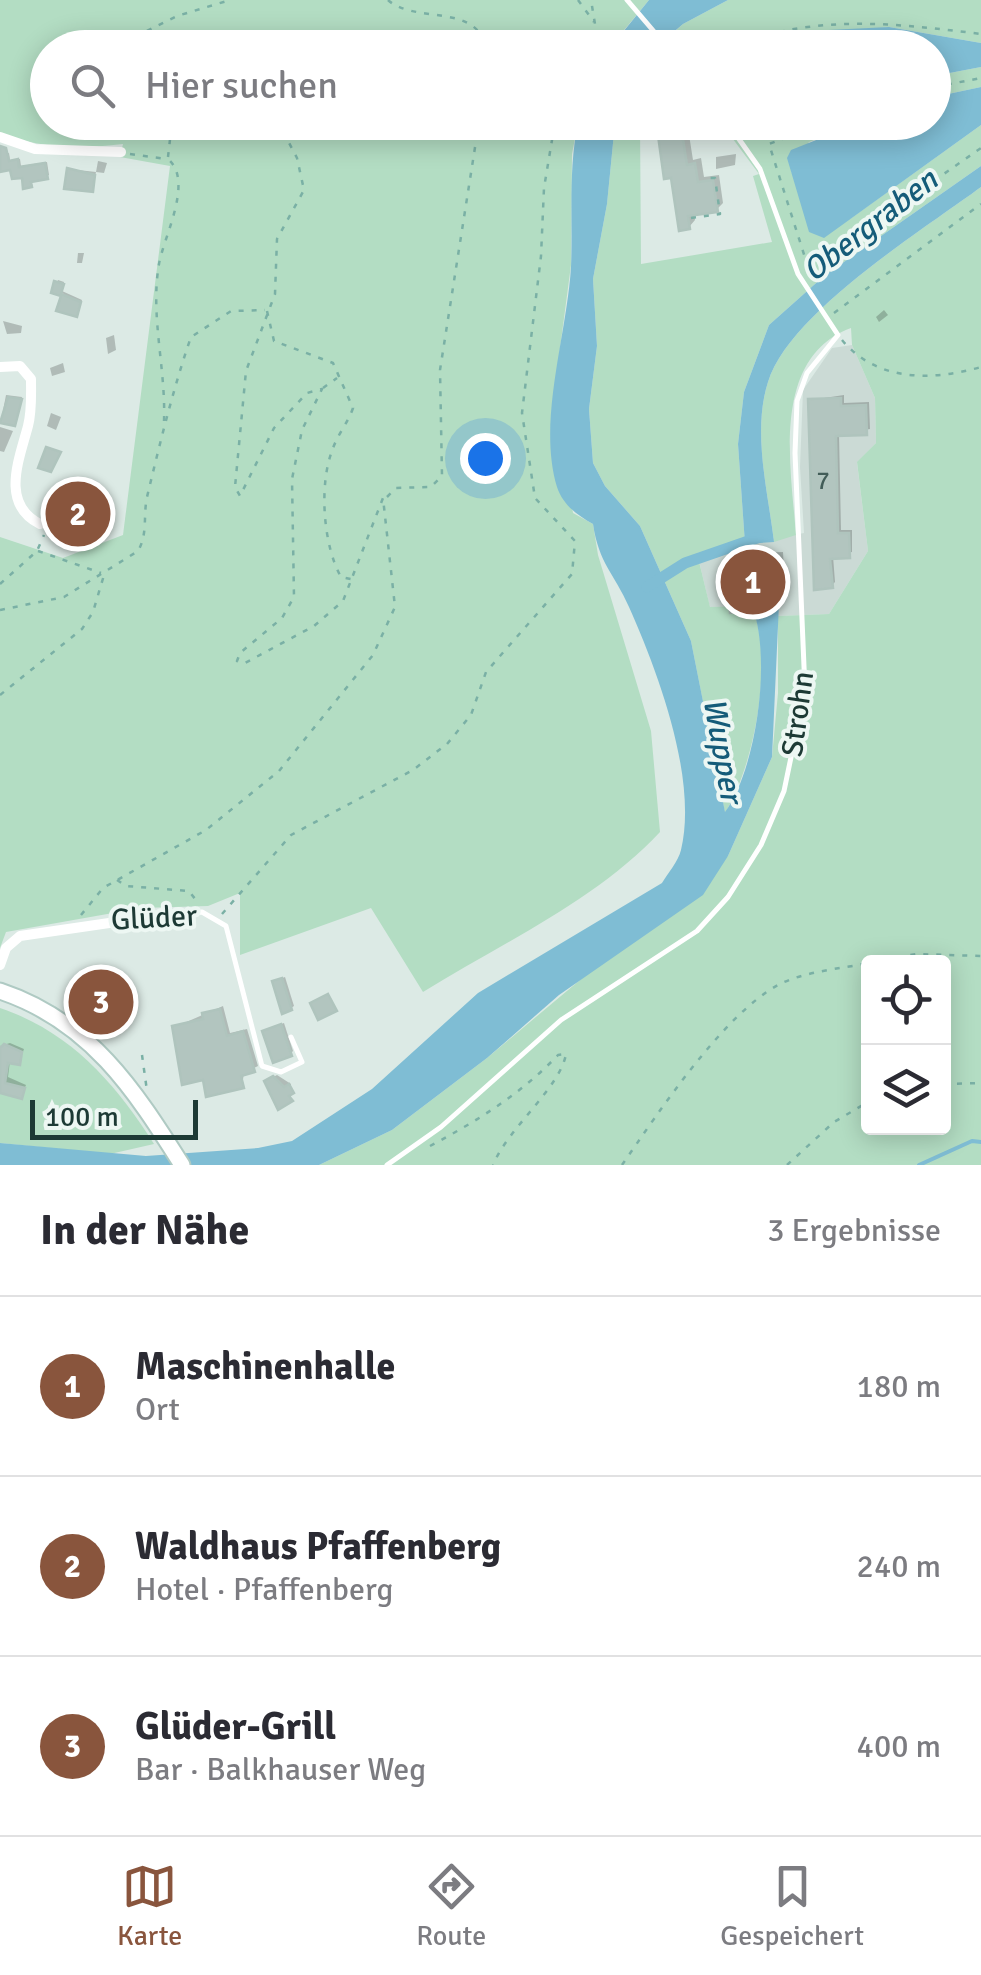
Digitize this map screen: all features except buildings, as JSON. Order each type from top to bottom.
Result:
[{"type":"main road","points":[[0,990],[39,1006],[79,1032],[109,1059],[182,1165]]},
{"type":"street","points":[[0,138],[35,149],[120,152]]},
{"type":"street","points":[[0,367],[20,366],[31,379],[28,426],[11,478],[25,514],[40,524]]},
{"type":"street","name":"Glüder","points":[[0,966],[14,939],[76,924],[164,915]]},
{"type":"lane","points":[[627,0],[653,30]]},
{"type":"lane","points":[[740,140],[760,169],[798,274],[838,335]]},
{"type":"lane","name":"Strohn","points":[[387,1165],[441,1126],[561,1020],[697,931],[728,897],[760,846],[784,791],[805,690],[805,612],[794,453],[797,401],[808,373],[838,335]]},
{"type":"lane","name":"Glüder","points":[[164,915],[202,912],[218,919],[232,936],[262,1066],[281,1072],[302,1062],[291,1037]]},
{"type":"path","points":[[149,30],[177,16],[230,0]]},
{"type":"path","points":[[388,0],[409,13],[468,23],[476,30]]},
{"type":"path","points":[[578,0],[594,24]]},
{"type":"path","points":[[590,0],[592,30]]},
{"type":"path","points":[[786,30],[889,22],[950,30]]},
{"type":"path","points":[[951,30],[981,34]]},
{"type":"path","points":[[951,84],[981,78]]},
{"type":"path","points":[[168,159],[170,140]]},
{"type":"path","points":[[288,140],[297,158],[304,190],[279,230],[275,294],[246,372],[235,486],[240,496],[274,428],[308,392],[322,389],[338,378]]},
{"type":"path","points":[[322,389],[302,430],[292,479],[294,597],[282,618],[240,653],[238,662],[320,622],[344,600],[378,502],[396,488],[430,488],[442,476],[440,370],[476,140]]},
{"type":"path","points":[[218,919],[291,835],[439,752],[471,715],[486,672],[560,590],[576,560],[575,542],[543,511],[533,493],[522,413],[552,140]]},
{"type":"path","points":[[780,140],[769,144],[809,268]]},
{"type":"path","points":[[798,274],[981,148]]},
{"type":"path","points":[[120,152],[168,159],[175,168],[178,186],[157,284],[166,374],[164,425]]},
{"type":"path","points":[[691,218],[720,214],[716,178],[706,178]]},
{"type":"path","points":[[827,317],[981,204]]},
{"type":"path","points":[[0,610],[64,597],[130,559],[144,540],[146,505],[164,425],[195,332],[231,310],[266,310]]},
{"type":"path","points":[[266,310],[274,341],[328,360],[353,408],[330,456],[325,492],[337,569],[341,577],[352,580]]},
{"type":"path","points":[[838,335],[860,358],[906,374],[940,378],[981,367]]},
{"type":"path","points":[[76,924],[94,896],[116,879],[206,830],[279,771],[373,655],[395,607],[386,498]]},
{"type":"path","points":[[0,584],[45,538],[40,524]]},
{"type":"path","points":[[37,550],[104,574]]},
{"type":"path","points":[[0,695],[82,630],[93,612],[104,574]]},
{"type":"path","points":[[116,879],[126,886],[189,891],[196,896],[202,912]]},
{"type":"path","points":[[911,955],[948,955]]},
{"type":"path","points":[[951,955],[981,956]]},
{"type":"path","points":[[622,1165],[712,1046],[773,988],[803,977],[861,965]]},
{"type":"path","points":[[424,1149],[469,1126],[537,1077],[559,1054],[566,1054],[557,1074],[510,1132],[492,1165]]},
{"type":"path","points":[[139,1098],[148,1090],[142,1055]]},
{"type":"path","points":[[951,1084],[981,1083]]},
{"type":"path","points":[[787,1165],[834,1122],[861,1106]]},
{"type":"shaded area","points":[[852,345],[875,398],[876,443],[857,463],[868,551],[829,614],[778,616],[779,604],[710,608],[697,552],[804,533],[800,467],[803,390],[832,348]]},
{"type":"green space","points":[[0,0],[649,0],[624,30],[30,30],[30,140],[575,140],[571,265],[554,394],[573,513],[593,524],[598,555],[651,731],[660,832],[608,879],[423,992],[371,908],[240,955],[240,893],[208,906],[141,908],[6,932],[0,948],[0,537],[63,558],[123,535],[170,166],[120,157],[123,144],[60,146],[31,142],[0,133]]},
{"type":"green space","points":[[728,0],[981,0],[981,43],[951,38],[951,30],[676,30]]},
{"type":"green space","points":[[981,67],[981,87],[951,93],[951,73]]},
{"type":"green space","points":[[981,125],[981,166],[824,276],[769,325],[744,392],[738,444],[745,544],[697,553],[710,607],[752,606],[761,655],[753,740],[725,813],[691,641],[640,526],[605,486],[593,463],[589,409],[597,346],[593,279],[607,204],[613,140],[640,140],[641,264],[772,242],[753,176],[759,174],[734,140],[814,140],[809,142],[791,171],[798,186],[850,219]]},
{"type":"green space","points":[[981,187],[981,1165],[319,1165],[392,1130],[487,1058],[728,856],[772,757],[778,693],[778,616],[829,614],[868,551],[857,462],[876,443],[875,398],[852,345],[851,328],[825,343],[808,364],[797,389],[790,448],[796,535],[774,542],[761,441],[768,382],[802,328],[894,249]]},
{"type":"green space","points":[[0,1008],[70,1045],[107,1080],[154,1144],[110,1154],[0,1143]]},
{"type":"water","points":[[649,0],[728,0],[676,30],[625,30]]},
{"type":"water","points":[[889,27],[906,30],[828,30]]},
{"type":"water","points":[[951,38],[981,43],[981,67],[951,73]]},
{"type":"water","points":[[981,87],[981,125],[824,238],[809,232],[787,158],[791,150],[816,140],[951,140],[951,93]]},
{"type":"water","points":[[613,140],[607,204],[593,279],[597,346],[589,409],[593,463],[605,486],[640,526],[691,641],[725,812],[746,768],[758,712],[761,654],[752,606],[779,604],[772,757],[728,856],[703,895],[559,995],[487,1058],[392,1130],[319,1165],[0,1165],[0,1143],[146,1156],[258,1148],[292,1141],[372,1089],[478,993],[662,883],[675,863],[685,822],[684,791],[663,694],[629,607],[603,559],[593,524],[563,499],[552,461],[552,406],[571,267],[575,141]]},
{"type":"water","points":[[981,166],[981,187],[829,301],[781,356],[768,382],[761,421],[774,542],[745,544],[738,444],[744,392],[769,325],[824,276]]},
{"type":"waterway","points":[[647,587],[685,563],[757,538]]},
{"type":"waterway","points":[[919,1165],[972,1141],[981,1142]]},
{"type":"place","name":"Waldhaus Pfaffenberg","points":[[78,514]]},
{"type":"place","name":"Maschinenhalle","points":[[753,582]]},
{"type":"place","name":"Glüder-Grill","points":[[101,1002]]},
{"type":"water label","name":"Obergraben","points":[[870,225]]},
{"type":"water label","name":"Wupper","points":[[723,750]]}]
